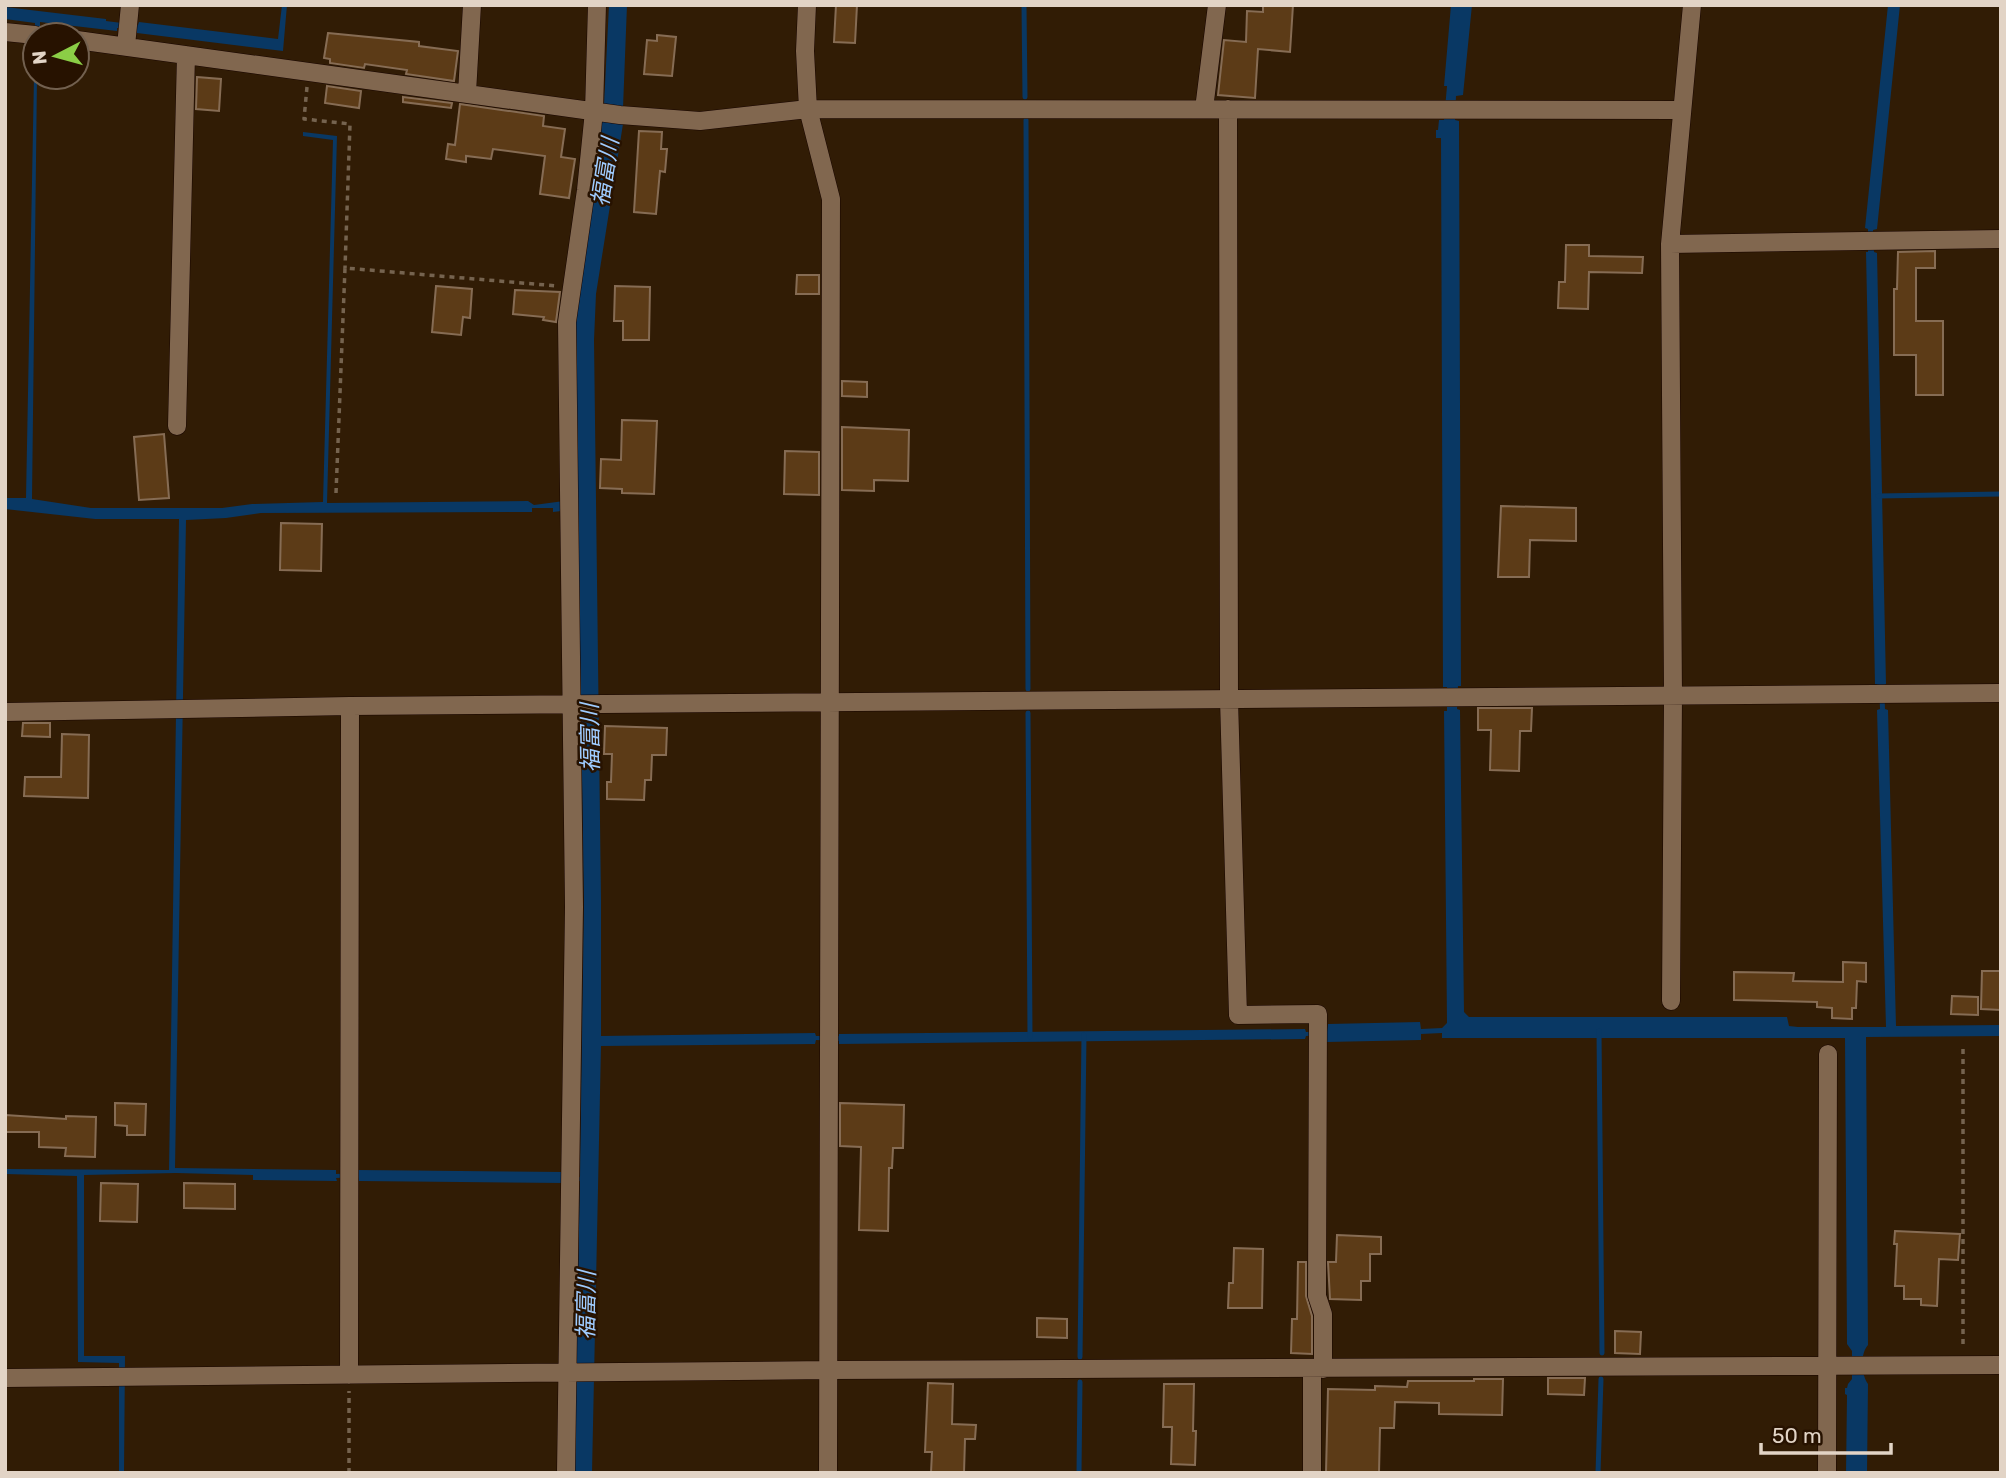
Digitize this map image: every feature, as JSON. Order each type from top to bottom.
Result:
[{"type":"street","points":[[467,93],[472,5]]},
{"type":"street","points":[[566,1473],[571,1373],[570,1179],[576,705],[567,322],[598,111],[597,5]]},
{"type":"street","points":[[807,5],[805,51],[808,109],[831,200],[828,1473]]},
{"type":"street","points":[[1204,109],[1217,5]]},
{"type":"street","points":[[1671,1000],[1673,696],[1670,244],[1692,5]]},
{"type":"street","points":[[91,36],[128,26],[186,55],[620,115],[700,121],[808,109],[1681,110]]},
{"type":"street","points":[[177,426],[186,55]]},
{"type":"street","points":[[1228,109],[1229,699],[1238,1015],[1318,1014],[1317,1296],[1323,1314],[1312,1473]]},
{"type":"street","points":[[1670,244],[2001,239]]},
{"type":"street","points":[[5,712],[350,706],[2001,693]]},
{"type":"street","points":[[349,1375],[350,706]]},
{"type":"street","points":[[1828,1054],[1828,1473]]},
{"type":"street","points":[[5,1378],[829,1370],[2001,1365]]},
{"type":"path","points":[[308,72],[304,119],[350,124],[337,493]]},
{"type":"path","points":[[345,268],[571,287]]},
{"type":"path","points":[[1963,1049],[1964,1365]]},
{"type":"path","points":[[349,1375],[349,1473]]},
{"type":"water","points":[[282,5],[287,5],[283,51],[137,33],[137,30],[91,28],[91,21],[5,19],[5,7],[138,25],[139,22],[278,39]]},
{"type":"water","name":"福富川","points":[[609,5],[627,5],[623,108],[618,120],[623,124],[596,294],[594,340],[601,1036],[815,1033],[816,1036],[839,1036],[1305,1029],[1306,1032],[1327,1031],[1328,1024],[1420,1022],[1421,1029],[1442,1028],[1447,1023],[1444,711],[1447,711],[1447,687],[1443,687],[1441,138],[1436,138],[1436,130],[1439,120],[1444,120],[1451,5],[1472,5],[1463,95],[1456,96],[1455,120],[1459,121],[1461,686],[1458,686],[1457,709],[1460,710],[1464,1012],[1469,1017],[1787,1017],[1789,1026],[1798,1027],[1886,1027],[1877,710],[1880,709],[1879,685],[1875,684],[1866,252],[1868,229],[1865,228],[1888,5],[1900,5],[1877,229],[1873,230],[1874,252],[1877,253],[1884,685],[1885,709],[1888,710],[1896,1026],[2001,1025],[2001,1036],[1866,1037],[1868,1345],[1862,1364],[1868,1384],[1867,1473],[1846,1473],[1845,1388],[1852,1379],[1852,1351],[1847,1344],[1845,1038],[1442,1038],[1442,1033],[1421,1034],[1421,1040],[1327,1042],[1326,1035],[1306,1036],[1305,1039],[839,1044],[839,1041],[816,1040],[815,1044],[601,1046],[592,1473],[574,1473],[580,1181],[359,1181],[358,1177],[336,1178],[337,1181],[253,1180],[253,1175],[176,1173],[84,1175],[84,1356],[125,1356],[124,1473],[119,1473],[119,1363],[78,1362],[77,1176],[5,1174],[5,1169],[169,1170],[179,519],[95,519],[5,509],[5,498],[26,498],[34,91],[37,91],[32,499],[91,508],[222,508],[252,504],[323,502],[333,140],[303,136],[303,132],[337,136],[327,503],[528,501],[534,505],[564,501],[564,504],[578,504],[578,288],[601,123],[609,118],[604,105]],"holes":[[[532,508],[553,508],[553,512],[578,509],[584,902],[580,1177],[565,1177],[564,1172],[358,1170],[357,1173],[336,1174],[336,1170],[175,1168],[186,520],[261,513],[532,512]]]},
{"type":"building","points":[[836,5],[857,5],[855,43],[834,42]]},
{"type":"building","points":[[1263,5],[1293,5],[1290,52],[1258,49],[1255,98],[1218,95],[1224,40],[1246,42],[1247,11],[1263,12]]},
{"type":"building","points":[[328,33],[419,42],[419,46],[458,51],[454,81],[406,74],[407,70],[365,64],[364,68],[330,63],[330,59],[324,58]]},
{"type":"building","points":[[657,35],[676,37],[672,76],[644,74],[647,40],[657,41]]},
{"type":"building","points":[[197,77],[221,79],[219,111],[196,109]]},
{"type":"building","points":[[327,86],[361,91],[359,108],[325,103]]},
{"type":"building","points":[[403,97],[452,103],[451,108],[403,102]]},
{"type":"building","points":[[460,104],[544,116],[543,126],[565,129],[561,157],[575,159],[569,198],[540,194],[545,156],[493,149],[491,159],[466,156],[466,162],[446,159],[448,144],[455,145]]},
{"type":"building","points":[[639,131],[662,132],[661,149],[667,149],[665,172],[660,171],[656,214],[634,212]]},
{"type":"building","points":[[1566,245],[1589,245],[1589,256],[1643,257],[1642,273],[1589,272],[1588,309],[1558,308],[1559,282],[1565,282]]},
{"type":"building","points":[[1935,251],[1935,268],[1916,268],[1916,321],[1943,321],[1943,395],[1916,395],[1916,355],[1894,355],[1894,289],[1897,289],[1898,252]]},
{"type":"building","points":[[797,275],[819,275],[819,294],[796,294]]},
{"type":"building","points":[[436,286],[472,289],[470,318],[463,317],[461,335],[432,332]]},
{"type":"building","points":[[615,286],[650,287],[649,340],[623,340],[623,321],[614,321]]},
{"type":"building","points":[[515,290],[560,292],[556,322],[543,320],[544,317],[513,314]]},
{"type":"building","points":[[842,381],[867,382],[867,397],[842,396]]},
{"type":"building","points":[[622,420],[657,421],[654,494],[622,493],[622,489],[600,488],[601,459],[621,460]]},
{"type":"building","points":[[842,427],[909,430],[908,481],[874,480],[874,491],[842,490]]},
{"type":"building","points":[[164,434],[169,498],[139,500],[134,437]]},
{"type":"building","points":[[785,451],[819,452],[819,495],[784,494]]},
{"type":"building","points":[[1501,506],[1576,508],[1576,541],[1530,540],[1529,577],[1498,577]]},
{"type":"building","points":[[281,523],[322,524],[321,571],[280,570]]},
{"type":"building","points":[[1478,708],[1532,708],[1531,731],[1520,731],[1519,771],[1490,770],[1491,730],[1478,730]]},
{"type":"building","points":[[23,723],[50,723],[50,737],[22,736]]},
{"type":"building","points":[[605,726],[667,728],[666,755],[652,755],[651,780],[645,780],[644,800],[607,799],[612,754],[604,754]]},
{"type":"building","points":[[62,734],[89,735],[88,798],[24,796],[25,777],[61,777]]},
{"type":"building","points":[[1843,962],[1866,963],[1866,982],[1857,981],[1856,1008],[1852,1008],[1852,1019],[1832,1018],[1832,1008],[1817,1007],[1817,1002],[1734,1000],[1734,972],[1794,973],[1793,981],[1843,982]]},
{"type":"building","points":[[1982,971],[2001,971],[2001,1010],[1981,1009]]},
{"type":"building","points":[[1952,996],[1978,997],[1978,1015],[1951,1014]]},
{"type":"building","points":[[115,1103],[146,1104],[145,1135],[127,1135],[127,1126],[115,1125]]},
{"type":"building","points":[[840,1103],[904,1105],[903,1148],[893,1148],[892,1168],[889,1168],[888,1231],[859,1230],[861,1147],[840,1146]]},
{"type":"building","points":[[5,1115],[66,1119],[66,1116],[96,1117],[95,1157],[65,1156],[66,1148],[39,1147],[39,1132],[5,1132]]},
{"type":"building","points":[[101,1183],[138,1184],[137,1222],[100,1221]]},
{"type":"building","points":[[184,1183],[235,1184],[235,1209],[184,1208]]},
{"type":"building","points":[[1895,1231],[1960,1234],[1958,1260],[1939,1259],[1937,1306],[1921,1305],[1921,1299],[1904,1299],[1904,1286],[1895,1286]]},
{"type":"building","points":[[1337,1235],[1381,1237],[1381,1254],[1370,1254],[1370,1281],[1361,1281],[1361,1300],[1330,1299],[1328,1262],[1336,1262]]},
{"type":"building","points":[[1234,1248],[1263,1249],[1262,1308],[1228,1308],[1229,1283],[1233,1283]]},
{"type":"building","points":[[1298,1262],[1306,1262],[1306,1296],[1312,1316],[1312,1354],[1291,1353],[1292,1319],[1297,1319]]},
{"type":"building","points":[[1037,1318],[1067,1319],[1067,1338],[1037,1337]]},
{"type":"building","points":[[1615,1331],[1641,1332],[1640,1354],[1615,1353]]},
{"type":"building","points":[[1548,1378],[1585,1378],[1584,1395],[1548,1394]]},
{"type":"building","points":[[1503,1379],[1502,1415],[1439,1414],[1439,1403],[1395,1402],[1394,1428],[1380,1428],[1379,1473],[1326,1473],[1328,1389],[1375,1390],[1375,1386],[1407,1387],[1408,1381]]},
{"type":"building","points":[[928,1383],[953,1384],[952,1424],[976,1425],[975,1439],[965,1439],[964,1473],[931,1473],[932,1452],[925,1452]]},
{"type":"building","points":[[1164,1384],[1194,1384],[1195,1465],[1171,1464],[1172,1427],[1163,1427]]},
{"type":"waterway","points":[[1024,5],[1025,97]]},
{"type":"waterway","points":[[1026,120],[1028,689]]},
{"type":"waterway","points":[[1878,496],[2001,494]]},
{"type":"waterway","points":[[1028,713],[1030,1037]]},
{"type":"waterway","points":[[1599,1031],[1602,1353]]},
{"type":"waterway","points":[[1080,1357],[1084,1035]]},
{"type":"waterway","points":[[1598,1473],[1601,1379]]},
{"type":"waterway","points":[[1079,1473],[1080,1382]]}]
